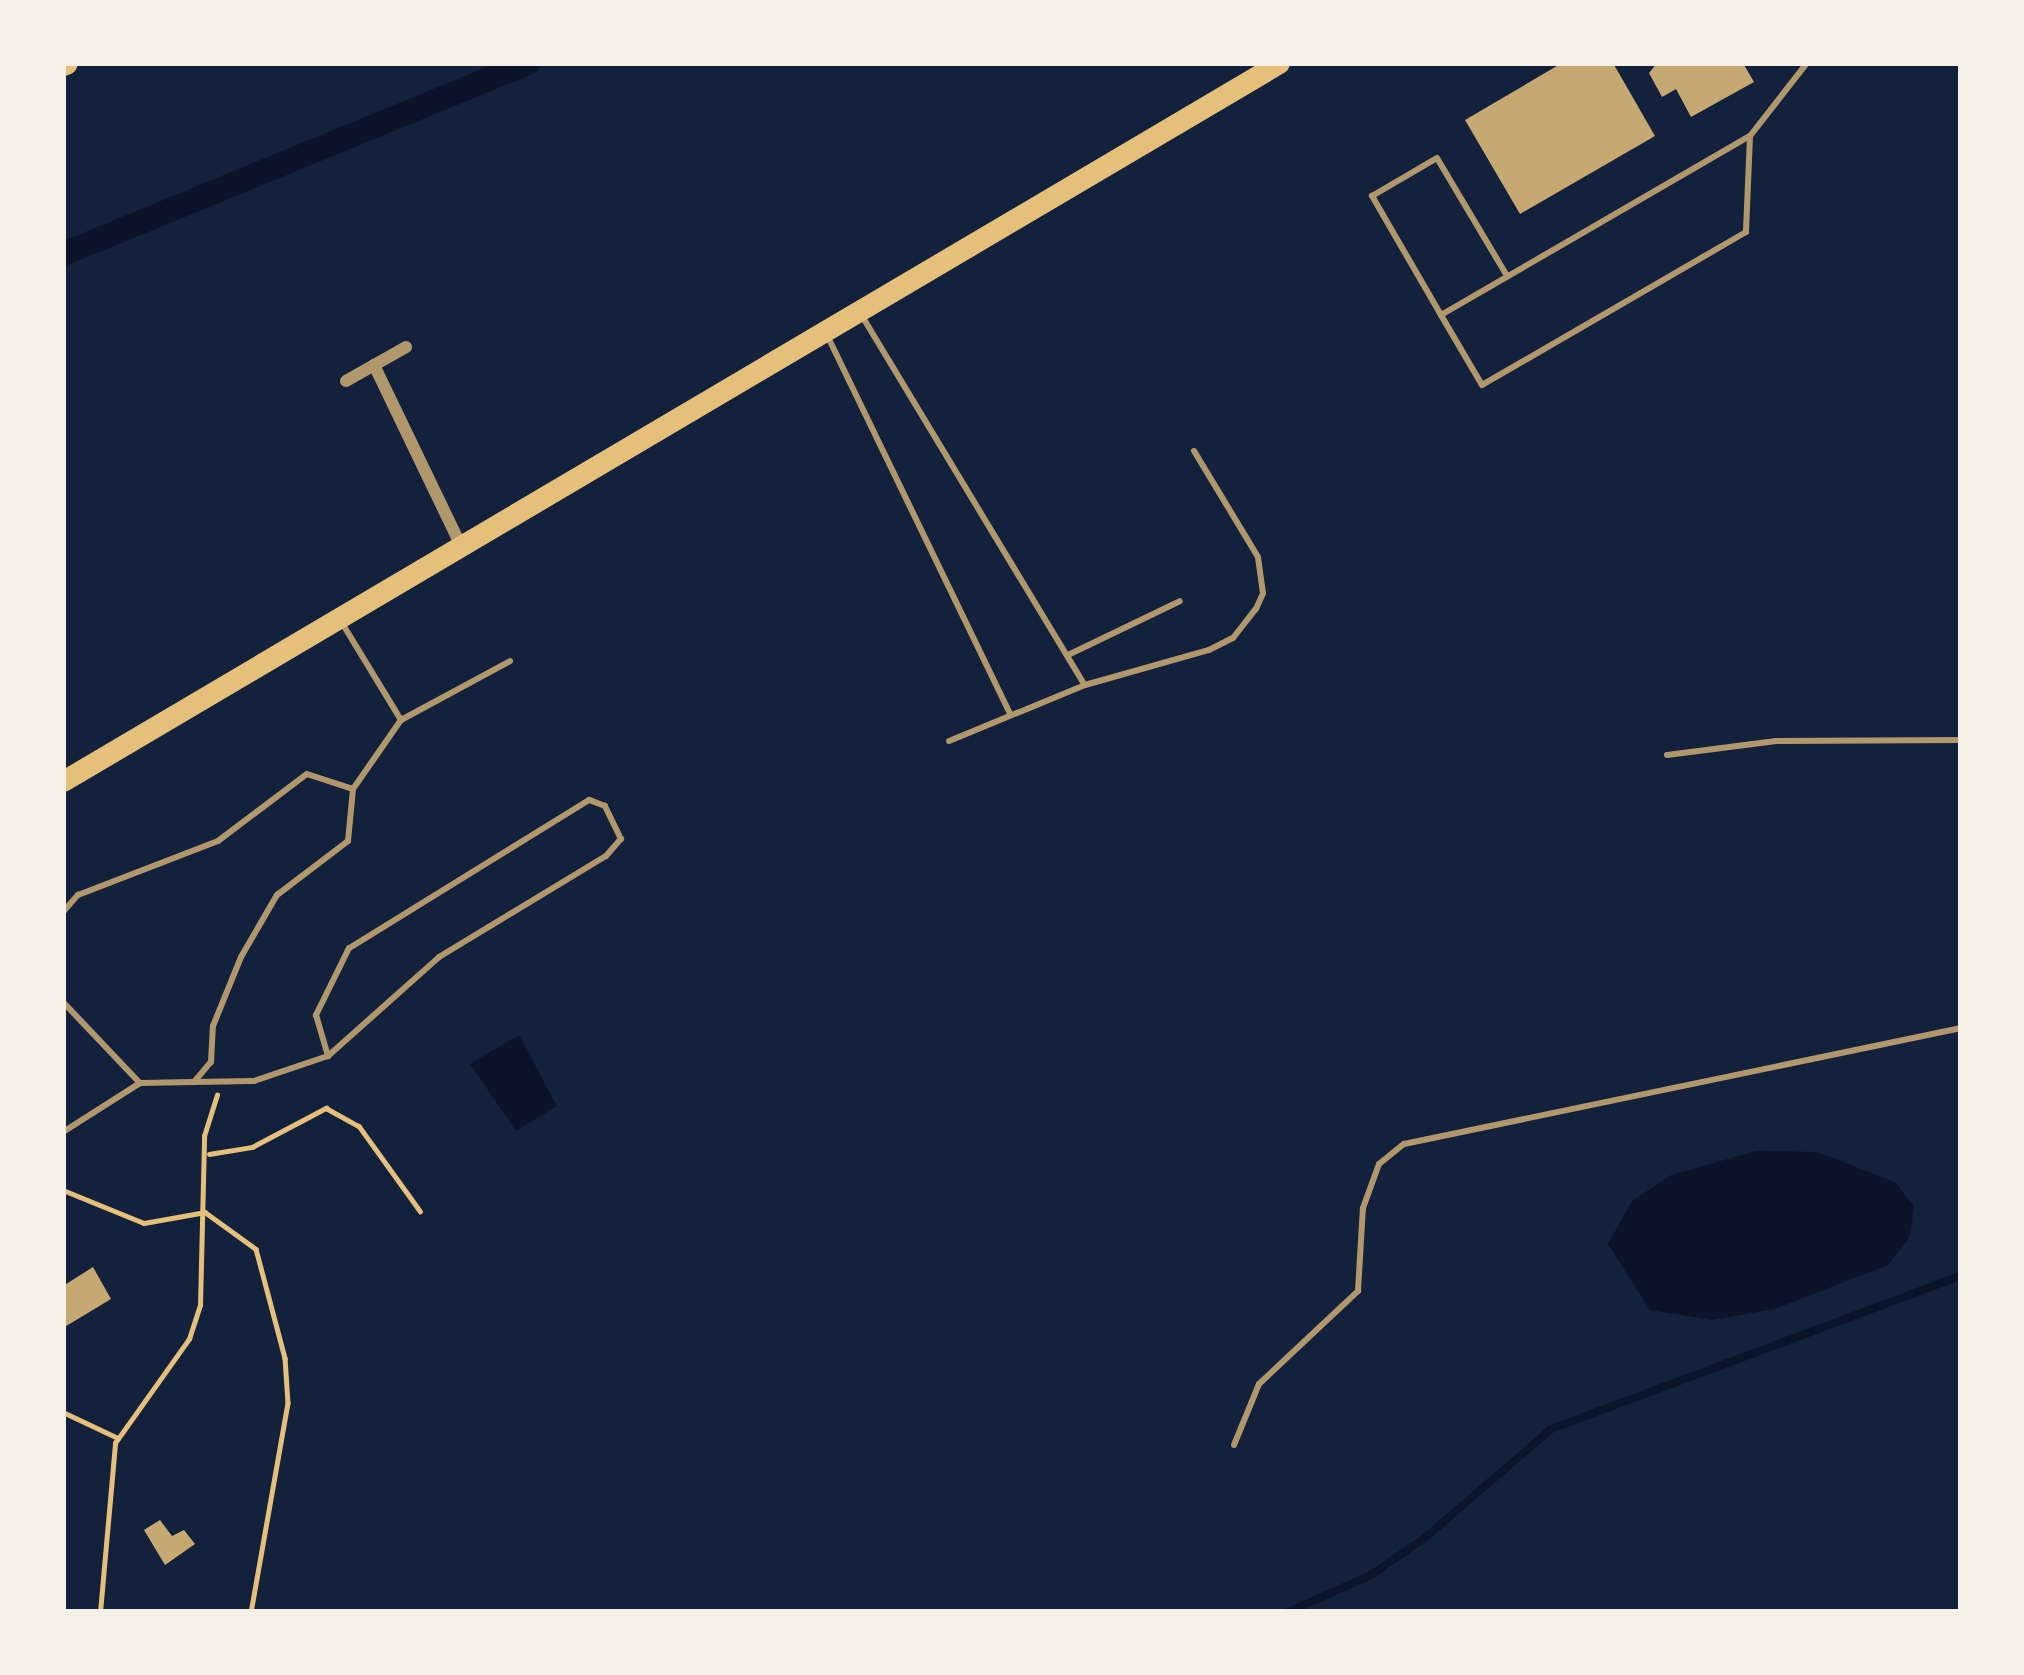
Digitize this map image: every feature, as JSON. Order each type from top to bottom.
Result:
[{"type":"main road","points":[[63,782],[1280,63]]},
{"type":"street","points":[[346,381],[406,347]]},
{"type":"street","points":[[374,365],[461,548]]},
{"type":"lane","points":[[1441,315],[1750,136],[1807,63]]},
{"type":"lane","points":[[1507,277],[1437,158],[1372,196],[1482,385],[1746,232],[1750,136]]},
{"type":"lane","points":[[860,313],[1085,685]]},
{"type":"lane","points":[[826,333],[1011,715]]},
{"type":"lane","points":[[949,741],[1085,685],[1209,650],[1233,638],[1263,593],[1258,557],[1194,451]]},
{"type":"lane","points":[[1068,656],[1180,601]]},
{"type":"lane","points":[[340,620],[401,720]]},
{"type":"lane","points":[[194,1082],[211,1062],[213,1026],[241,957],[277,895],[348,841],[353,789],[401,720],[510,661]]},
{"type":"lane","points":[[1667,754],[1777,741],[1961,740]]},
{"type":"lane","points":[[63,912],[78,895],[218,841],[307,774],[353,789]]},
{"type":"lane","points":[[63,1132],[140,1083],[228,1081],[328,1056],[439,957],[621,839],[605,806],[589,800],[367,933],[328,981],[316,1015],[328,1056]]},
{"type":"lane","points":[[63,1002],[140,1083]]},
{"type":"lane","points":[[1234,1444],[1259,1384],[1358,1291],[1363,1208],[1379,1164],[1404,1144],[1961,1028]]},
{"type":"path","points":[[100,1612],[103,1519],[118,1438],[189,1339],[206,1272],[206,1114],[228,1081]]},
{"type":"path","points":[[207,1155],[251,1147],[326,1108],[359,1126],[420,1210]]},
{"type":"path","points":[[63,1190],[144,1223],[205,1212],[256,1250],[285,1358],[288,1403],[250,1612]]},
{"type":"path","points":[[63,1412],[118,1438]]},
{"type":"water","points":[[519,1035],[557,1106],[516,1131],[470,1064]]},
{"type":"water","points":[[1756,1151],[1817,1152],[1895,1182],[1914,1206],[1910,1237],[1888,1265],[1775,1309],[1712,1320],[1650,1310],[1608,1244],[1632,1201],[1671,1175]]},
{"type":"building","points":[[1562,63],[1613,63],[1655,136],[1520,214],[1465,120]]},
{"type":"building","points":[[1657,63],[1743,63],[1754,82],[1691,117],[1676,89],[1662,97],[1649,73]]},
{"type":"building","points":[[93,1267],[111,1299],[63,1328],[63,1286]]},
{"type":"building","points":[[160,1520],[172,1536],[184,1530],[195,1544],[165,1565],[144,1530]]},
{"type":"waterway","points":[[63,254],[528,63]]},
{"type":"waterway","points":[[1288,1612],[1371,1575],[1426,1537],[1551,1429],[1961,1276]]}]
